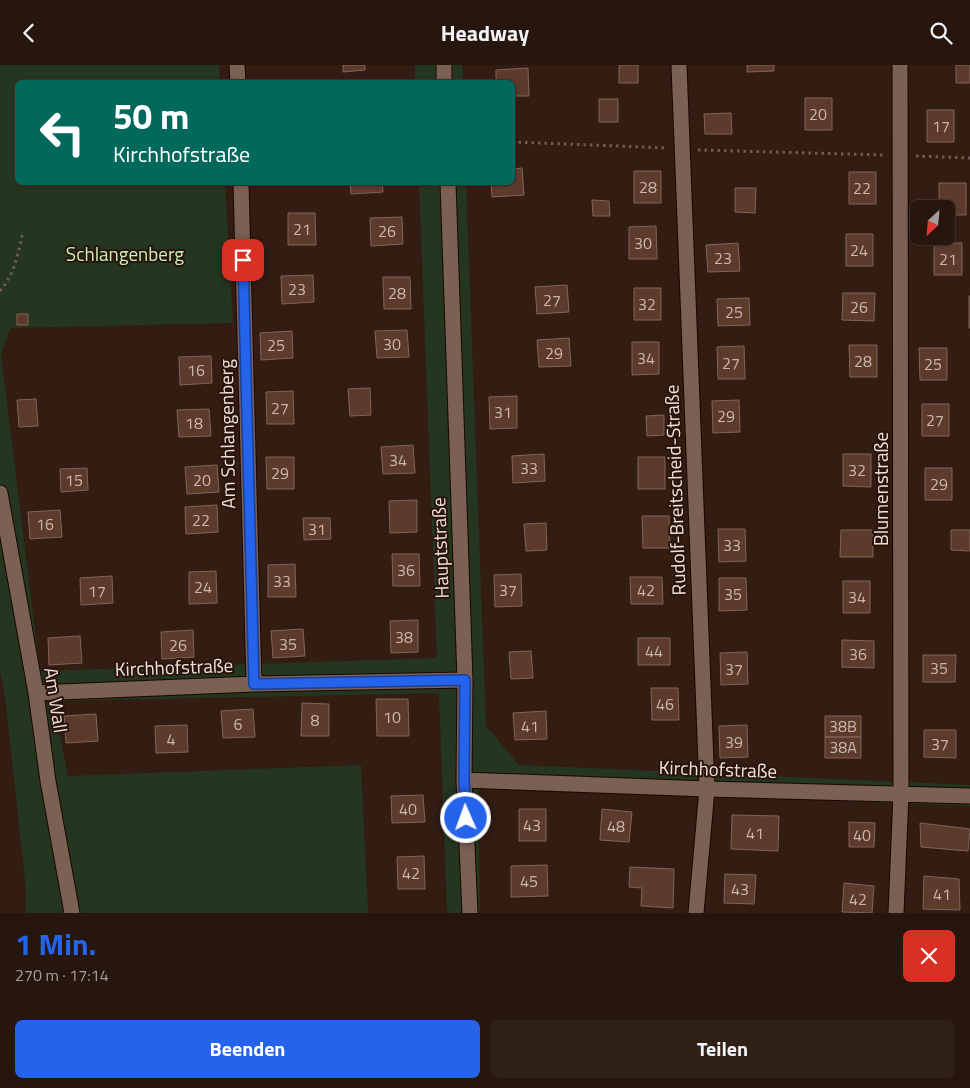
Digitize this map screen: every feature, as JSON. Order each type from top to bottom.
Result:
[{"type":"street","points":[[237,65],[238,80]]},
{"type":"street","points":[[444,65],[444,80]]},
{"type":"street","name":"Rudolf-Breitscheid-Straße","points":[[679,65],[707,789],[696,913]]},
{"type":"street","name":"Blumenstraße","points":[[896,913],[901,794],[900,65]]},
{"type":"street","name":"Am Schlangenberg","points":[[241,185],[254,684]]},
{"type":"street","name":"Hauptstraße","points":[[448,185],[465,680],[464,780],[470,913]]},
{"type":"street","name":"Am Wall","points":[[0,493],[36,693],[48,781],[72,913]]},
{"type":"street","name":"Kirchhofstraße","points":[[36,693],[254,684],[465,680]]},
{"type":"street","name":"Kirchhofstraße","points":[[464,780],[970,796]]},
{"type":"path","points":[[515,142],[970,158]]},
{"type":"path","points":[[0,291],[16,265],[22,231]]},
{"type":"green space","name":"Schlangenberg","points":[[0,65],[219,65],[220,80],[15,80],[15,185],[225,185],[233,323],[10,328],[1,354],[40,671],[437,658],[419,185],[466,185],[486,726],[519,765],[970,785],[970,806],[478,787],[480,913],[447,913],[439,693],[59,701],[54,707],[68,776],[361,765],[368,913],[26,913],[26,890],[5,696],[0,672]]},
{"type":"green space","points":[[415,65],[462,65],[463,80],[415,80]]},
{"type":"building","points":[[343,65],[365,65],[365,70],[343,72]]},
{"type":"building","points":[[619,65],[638,65],[638,83],[619,83]]},
{"type":"building","points":[[747,65],[774,65],[774,71],[747,72]]},
{"type":"building","points":[[956,65],[970,65],[970,83],[956,83]]},
{"type":"building","points":[[528,68],[529,96],[515,96],[515,80],[496,80],[496,70]]},
{"type":"building","points":[[805,98],[832,98],[832,130],[805,130]]},
{"type":"building","points":[[599,99],[618,99],[618,122],[599,122]]},
{"type":"building","points":[[927,110],[954,110],[954,142],[927,142]]},
{"type":"building","points":[[731,113],[732,134],[705,134],[704,114]]},
{"type":"building","points":[[522,168],[524,195],[492,197],[491,185],[515,185],[515,169]]},
{"type":"building","points":[[634,171],[661,171],[661,203],[634,203]]},
{"type":"building","points":[[849,172],[876,172],[876,204],[849,204]]},
{"type":"building","points":[[939,183],[966,183],[966,215],[955,215],[955,200],[939,200]]},
{"type":"building","points":[[350,185],[382,185],[383,192],[351,194]]},
{"type":"building","points":[[735,188],[756,188],[755,213],[735,212]]},
{"type":"building","points":[[592,200],[609,201],[610,216],[593,216]]},
{"type":"building","points":[[288,213],[315,213],[316,245],[288,245]]},
{"type":"building","points":[[402,217],[403,244],[371,246],[370,218]]},
{"type":"building","points":[[656,226],[657,259],[629,259],[629,227]]},
{"type":"building","points":[[846,234],[873,234],[873,266],[846,266]]},
{"type":"building","points":[[738,243],[740,271],[708,272],[706,245]]},
{"type":"building","points":[[962,243],[962,275],[934,275],[934,245]]},
{"type":"building","points":[[313,275],[314,302],[282,304],[281,276]]},
{"type":"building","points":[[383,277],[410,277],[411,309],[384,309]]},
{"type":"building","points":[[567,285],[569,312],[537,314],[535,287]]},
{"type":"building","points":[[634,288],[661,288],[661,320],[634,320]]},
{"type":"building","points":[[843,293],[875,293],[874,321],[842,320]]},
{"type":"building","points":[[970,296],[970,328],[969,328]]},
{"type":"building","points":[[749,298],[750,325],[718,326],[717,299]]},
{"type":"building","points":[[17,314],[28,314],[28,325],[17,325]]},
{"type":"building","points":[[407,330],[409,357],[377,358],[375,331]]},
{"type":"building","points":[[292,331],[293,358],[261,360],[260,333]]},
{"type":"building","points":[[569,338],[571,366],[539,367],[537,340]]},
{"type":"building","points":[[632,342],[659,342],[659,374],[632,375]]},
{"type":"building","points":[[849,345],[877,345],[877,377],[850,377]]},
{"type":"building","points":[[744,346],[745,379],[718,379],[717,347]]},
{"type":"building","points":[[919,348],[947,348],[947,380],[920,380]]},
{"type":"building","points":[[211,356],[212,383],[180,385],[179,357]]},
{"type":"building","points":[[370,388],[371,415],[350,416],[348,389]]},
{"type":"building","points":[[293,391],[294,424],[267,424],[266,392]]},
{"type":"building","points":[[517,396],[517,428],[490,429],[489,397]]},
{"type":"building","points":[[36,399],[38,426],[19,427],[17,400]]},
{"type":"building","points":[[739,400],[740,432],[713,433],[712,401]]},
{"type":"building","points":[[922,404],[949,404],[949,436],[922,436]]},
{"type":"building","points":[[209,409],[211,436],[179,437],[177,410]]},
{"type":"building","points":[[664,415],[664,435],[647,436],[646,416]]},
{"type":"building","points":[[413,445],[415,473],[383,474],[381,447]]},
{"type":"building","points":[[544,454],[545,481],[513,483],[512,456]]},
{"type":"building","points":[[843,454],[871,454],[871,487],[843,486]]},
{"type":"building","points":[[266,457],[294,457],[294,489],[267,489]]},
{"type":"building","points":[[638,457],[665,457],[665,489],[638,489]]},
{"type":"building","points":[[217,465],[219,492],[187,494],[185,467]]},
{"type":"building","points":[[87,468],[88,490],[61,492],[60,469]]},
{"type":"building","points":[[925,468],[952,468],[952,500],[925,500]]},
{"type":"building","points":[[417,500],[417,532],[390,533],[389,501]]},
{"type":"building","points":[[217,505],[218,532],[186,534],[185,507]]},
{"type":"building","points":[[60,510],[62,537],[30,539],[28,512]]},
{"type":"building","points":[[642,516],[669,516],[670,548],[643,548]]},
{"type":"building","points":[[303,518],[330,518],[331,539],[304,540]]},
{"type":"building","points":[[546,523],[547,550],[526,551],[524,524]]},
{"type":"building","points":[[718,529],[745,529],[746,561],[719,562]]},
{"type":"building","points":[[841,530],[873,530],[873,557],[840,557]]},
{"type":"building","points":[[951,530],[970,530],[970,551],[951,550]]},
{"type":"building","points":[[392,554],[419,554],[420,586],[393,586]]},
{"type":"building","points":[[295,564],[296,597],[268,597],[268,565]]},
{"type":"building","points":[[216,571],[217,603],[189,604],[189,572]]},
{"type":"building","points":[[521,574],[522,606],[495,607],[494,575]]},
{"type":"building","points":[[112,576],[113,603],[81,605],[80,578]]},
{"type":"building","points":[[630,577],[662,577],[663,604],[631,604]]},
{"type":"building","points":[[719,578],[746,578],[747,610],[719,611]]},
{"type":"building","points":[[843,581],[870,581],[870,613],[843,613]]},
{"type":"building","points":[[418,620],[418,652],[391,653],[390,621]]},
{"type":"building","points":[[303,629],[305,656],[273,658],[271,631]]},
{"type":"building","points":[[193,630],[194,657],[162,659],[161,632]]},
{"type":"building","points":[[80,636],[82,663],[49,665],[48,638]]},
{"type":"building","points":[[638,638],[670,638],[670,665],[638,665]]},
{"type":"building","points":[[842,640],[874,641],[874,668],[842,667]]},
{"type":"building","points":[[531,651],[533,678],[511,679],[509,652]]},
{"type":"building","points":[[747,652],[748,684],[721,685],[720,653]]},
{"type":"building","points":[[923,655],[956,655],[955,682],[923,682]]},
{"type":"building","points":[[651,688],[678,688],[679,720],[652,720]]},
{"type":"building","points":[[376,699],[408,699],[409,736],[377,736]]},
{"type":"building","points":[[302,703],[329,704],[329,736],[301,736]]},
{"type":"building","points":[[253,709],[255,737],[223,738],[221,711]]},
{"type":"building","points":[[546,711],[547,739],[515,740],[513,713]]},
{"type":"building","points":[[96,714],[98,741],[66,743],[64,716]]},
{"type":"building","points":[[825,716],[861,716],[861,737],[825,737]]},
{"type":"building","points":[[187,725],[188,752],[156,753],[155,726]]},
{"type":"building","points":[[747,725],[748,757],[720,758],[719,726]]},
{"type":"building","points":[[924,730],[956,730],[956,758],[924,757]]},
{"type":"building","points":[[825,737],[861,737],[861,758],[825,758]]},
{"type":"building","points":[[423,795],[425,822],[392,823],[391,796]]},
{"type":"building","points":[[519,809],[546,809],[546,841],[519,841]]},
{"type":"building","points":[[602,809],[632,812],[629,842],[600,840]]},
{"type":"building","points":[[732,815],[779,816],[778,851],[731,849]]},
{"type":"building","points":[[849,822],[875,823],[874,847],[849,847]]},
{"type":"building","points":[[920,823],[970,829],[968,851],[921,847]]},
{"type":"building","points":[[424,856],[425,889],[398,889],[397,857]]},
{"type":"building","points":[[547,865],[548,896],[511,897],[511,866]]},
{"type":"building","points":[[630,867],[674,869],[673,908],[641,906],[642,888],[629,887]]},
{"type":"building","points":[[725,874],[756,875],[754,904],[724,903]]},
{"type":"building","points":[[924,876],[959,879],[960,910],[923,909]]},
{"type":"building","points":[[844,883],[874,886],[872,913],[842,912]]},
{"type":"route","points":[[243,260],[254,684],[465,680],[464,780],[466,818]]}]
